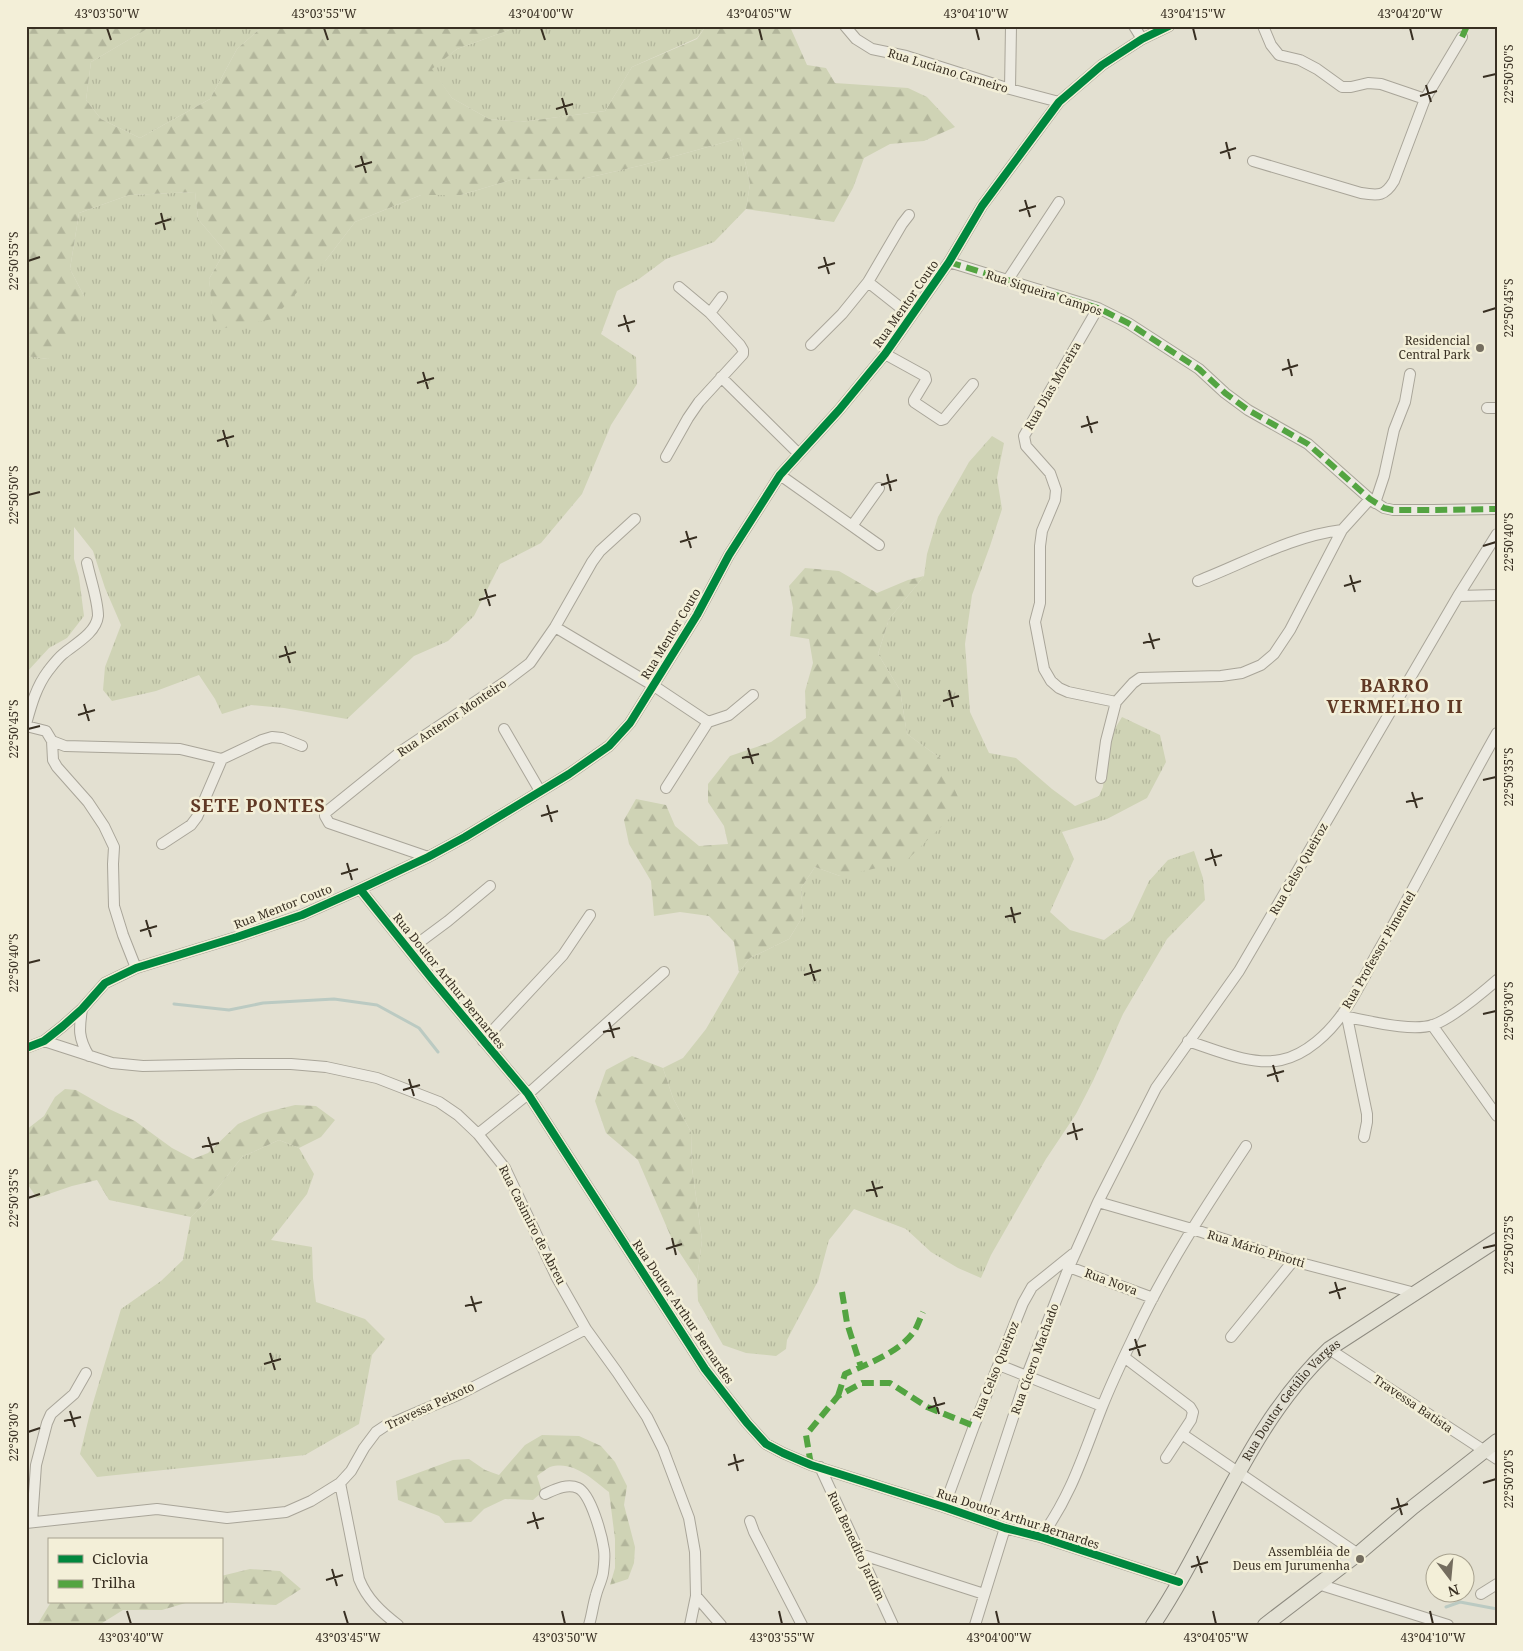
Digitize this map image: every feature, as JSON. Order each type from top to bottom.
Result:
[{"type":"main road","name":"Rua Doutor Getúlio Vargas","points":[[1153,1625],[1179,1582],[1238,1472],[1264,1428],[1289,1392],[1310,1367],[1329,1349],[1497,1240]]},
{"type":"main road","points":[[1265,1625],[1358,1554],[1497,1441]]},
{"type":"street","name":"Rua Luciano Carneiro","points":[[845,26],[856,40],[872,49],[906,56],[1010,89],[1059,102]]},
{"type":"street","points":[[1010,89],[1011,26]]},
{"type":"street","points":[[1134,26],[1142,39]]},
{"type":"street","name":"Rua Mentor Couto","points":[[27,1047],[44,1041],[82,1009],[105,983],[136,968],[302,915],[360,889],[428,857],[466,836],[586,763],[609,746],[630,723],[654,686],[729,555],[780,475],[839,410],[885,354],[949,262],[982,206],[1059,102],[1102,65],[1142,39],[1168,26]]},
{"type":"street","points":[[1263,26],[1271,45],[1279,55],[1300,60],[1317,69],[1342,87],[1368,83],[1381,84],[1425,99]]},
{"type":"street","points":[[1253,161],[1361,193],[1382,194],[1388,190],[1394,181],[1425,99],[1462,37]]},
{"type":"street","points":[[1007,281],[1059,202]]},
{"type":"street","points":[[812,345],[842,314],[868,282],[909,215]]},
{"type":"street","name":"Rua Siqueira Campos","points":[[949,262],[1098,308],[1128,323],[1199,369],[1225,394],[1248,410],[1308,444],[1373,501],[1384,508],[1393,510],[1497,509]]},
{"type":"street","points":[[868,282],[911,316]]},
{"type":"street","points":[[666,458],[688,418],[721,377],[743,354],[740,344],[710,313],[679,287]]},
{"type":"street","points":[[710,313],[722,297]]},
{"type":"street","name":"Rua Dias Moreira","points":[[1098,308],[1024,436],[1026,446],[1050,474],[1056,490],[1055,500],[1045,522],[1040,546],[1040,602],[1035,622],[1044,669],[1058,688],[1068,692],[1116,702]]},
{"type":"street","points":[[885,354],[925,376],[926,380],[914,402],[941,420],[944,419],[973,384]]},
{"type":"street","points":[[1102,778],[1106,740],[1116,702],[1132,683],[1140,678],[1222,676],[1242,673],[1261,665],[1274,654],[1290,630],[1342,530],[1373,501],[1384,476],[1394,430],[1405,402],[1410,374]]},
{"type":"street","points":[[721,377],[799,454]]},
{"type":"street","points":[[780,475],[879,545]]},
{"type":"street","points":[[852,526],[879,488]]},
{"type":"street","name":"Rua Antenor Monteiro","points":[[428,857],[329,823],[325,813],[403,750],[505,682],[530,663],[542,648],[600,551],[635,519]]},
{"type":"street","points":[[1198,581],[1238,566],[1283,544],[1342,530]]},
{"type":"street","name":"Rua Celso Queiroz","points":[[1098,1202],[1156,1088],[1239,971],[1458,596],[1497,534]]},
{"type":"street","points":[[87,563],[97,608],[98,616],[95,624],[89,633],[61,655],[46,673],[36,691],[26,725],[46,731],[52,741],[53,760],[88,802],[104,826],[114,848],[114,906],[136,968]]},
{"type":"street","points":[[1458,596],[1497,596]]},
{"type":"street","points":[[555,626],[654,686],[708,722]]},
{"type":"street","points":[[666,788],[708,722],[729,715],[753,695]]},
{"type":"street","points":[[504,729],[540,791]]},
{"type":"street","name":"Rua Professor Pimentel","points":[[1188,1041],[1243,1058],[1262,1061],[1281,1060],[1313,1045],[1345,1015],[1497,733]]},
{"type":"street","points":[[52,741],[65,746],[180,749],[222,759],[272,737],[282,738],[302,746]]},
{"type":"street","points":[[162,844],[191,825],[197,817],[222,759]]},
{"type":"street","points":[[409,950],[490,886]]},
{"type":"street","name":"Rua Doutor Arthur Bernardes","points":[[360,889],[528,1094],[704,1369],[766,1444],[783,1453],[820,1467],[980,1518],[1005,1528],[1041,1537],[1179,1582]]},
{"type":"street","points":[[483,1041],[563,955],[590,915]]},
{"type":"street","points":[[478,1134],[528,1094],[664,972]]},
{"type":"street","points":[[1364,1137],[1367,1114],[1345,1015],[1392,1025],[1419,1027],[1432,1025],[1454,1013],[1497,980]]},
{"type":"street","points":[[82,1009],[79,1027],[80,1035],[82,1045],[89,1056]]},
{"type":"street","points":[[1432,1025],[1497,1116]]},
{"type":"street","name":"Rua Casimiro de Abreu","points":[[44,1041],[112,1063],[143,1066],[291,1064],[326,1067],[377,1078],[439,1102],[458,1115],[478,1134],[506,1171],[557,1278],[586,1329],[618,1372],[647,1417],[663,1449],[689,1518],[695,1552],[696,1596],[690,1625]]},
{"type":"street","points":[[1041,1537],[1052,1522],[1075,1481],[1102,1406],[1153,1298],[1192,1229],[1246,1146]]},
{"type":"street","name":"Rua Mário Pinotti","points":[[1098,1202],[1293,1261],[1415,1293]]},
{"type":"street","name":"Rua Cícero Machado","points":[[980,1518],[1027,1375],[1075,1252],[1098,1202]]},
{"type":"street","name":"Rua Celso Queiroz","points":[[944,1507],[1023,1303],[1032,1287],[1075,1252]]},
{"type":"street","points":[[1230,1336],[1293,1261]]},
{"type":"street","name":"Rua Nova","points":[[1069,1267],[1153,1298]]},
{"type":"street","name":"Travessa Peixoto","points":[[29,1522],[157,1509],[227,1518],[286,1512],[311,1502],[340,1483],[351,1471],[376,1432],[385,1426],[460,1394],[586,1329]]},
{"type":"street","name":"Travessa Batista","points":[[1329,1349],[1497,1459]]},
{"type":"street","points":[[1124,1357],[1192,1409],[1194,1415],[1166,1458]]},
{"type":"street","points":[[999,1365],[1102,1406]]},
{"type":"street","points":[[29,1522],[36,1465],[47,1423],[51,1414],[74,1394],[86,1374]]},
{"type":"street","points":[[1182,1434],[1358,1554]]},
{"type":"street","name":"Rua Benedito Jardim","points":[[820,1467],[893,1625]]},
{"type":"street","points":[[340,1483],[358,1579],[365,1593],[398,1625]]},
{"type":"street","points":[[544,1494],[563,1487],[572,1486],[578,1488],[584,1492],[599,1528],[604,1551],[603,1572],[590,1625]]},
{"type":"street","points":[[750,1521],[802,1625]]},
{"type":"street","points":[[975,1625],[1005,1528]]},
{"type":"street","points":[[860,1554],[984,1594]]},
{"type":"street","points":[[1318,1584],[1448,1625]]},
{"type":"street","points":[[1481,1594],[1497,1584]]},
{"type":"street","points":[[696,1596],[721,1625]]},
{"type":"green space","points":[[26,26],[152,26],[91,62],[86,100],[101,119],[140,138],[210,99],[237,49],[263,26],[520,26],[457,49],[432,69],[452,98],[489,119],[520,122],[605,111],[632,67],[697,39],[706,26],[793,26],[791,29],[807,65],[826,68],[835,83],[908,88],[927,97],[955,127],[924,141],[890,144],[864,158],[853,188],[834,222],[746,209],[750,184],[740,138],[643,165],[578,180],[514,179],[461,195],[421,195],[355,222],[326,260],[273,319],[214,330],[209,279],[225,251],[198,219],[195,192],[129,195],[79,213],[70,269],[84,296],[79,331],[48,359],[26,356],[26,247],[29,240],[26,240]]},
{"type":"green space","points":[[152,26],[263,26],[237,49],[210,99],[140,138],[101,119],[86,100],[91,62]]},
{"type":"green space","points":[[520,26],[706,26],[697,38],[632,67],[605,111],[520,122],[489,119],[452,98],[431,69],[457,49]]},
{"type":"green space","points":[[740,138],[750,184],[746,209],[714,242],[666,259],[639,279],[617,291],[601,334],[636,357],[637,384],[611,425],[582,494],[541,543],[500,564],[474,616],[448,641],[414,656],[347,719],[284,708],[251,705],[222,714],[215,699],[199,675],[156,691],[112,701],[103,690],[105,667],[121,625],[105,588],[93,551],[74,527],[74,559],[79,577],[84,616],[67,638],[49,648],[26,673],[26,356],[48,359],[84,296],[70,269],[79,213],[129,195],[195,192],[198,219],[225,251],[209,279],[215,330],[326,260],[355,222],[421,195],[461,195],[514,179],[578,180],[643,165]]},
{"type":"green space","points":[[992,436],[1004,443],[997,478],[1002,509],[972,595],[965,644],[970,712],[989,753],[1016,758],[1075,806],[1099,796],[1103,787],[1108,740],[1122,717],[1160,735],[1166,762],[1147,798],[1107,819],[1062,832],[1074,859],[1050,912],[1070,930],[1104,940],[1131,920],[1149,881],[1168,860],[1194,851],[1203,878],[1205,900],[1167,939],[1123,1014],[1076,1114],[1046,1159],[991,1255],[981,1278],[958,1268],[931,1252],[906,1229],[854,1209],[829,1240],[818,1281],[787,1340],[786,1349],[776,1356],[746,1353],[723,1345],[698,1301],[697,1279],[702,1240],[692,1168],[691,1132],[673,1098],[663,1068],[683,1058],[706,1029],[739,972],[750,958],[789,939],[803,916],[801,888],[815,867],[840,876],[940,758],[907,734],[900,690],[878,654],[889,619],[924,576],[927,554],[938,517],[969,462]]},
{"type":"green space","points":[[805,568],[839,571],[877,593],[908,580],[924,576],[889,619],[878,654],[900,690],[907,734],[940,758],[958,797],[951,817],[905,862],[840,876],[815,867],[801,888],[803,916],[789,939],[750,958],[739,972],[734,942],[709,916],[680,912],[654,916],[651,881],[629,844],[624,820],[636,799],[666,805],[675,826],[699,846],[728,844],[724,826],[708,802],[708,784],[730,756],[771,742],[806,718],[805,691],[813,663],[809,639],[790,636],[793,608],[789,586]]},
{"type":"green space","points":[[632,1056],[663,1068],[673,1098],[691,1132],[692,1168],[702,1240],[697,1279],[674,1244],[638,1160],[606,1133],[595,1101],[606,1070]]},
{"type":"green space","points":[[65,1089],[76,1090],[135,1121],[172,1148],[193,1159],[208,1153],[238,1124],[263,1113],[295,1105],[316,1106],[335,1120],[321,1137],[299,1148],[279,1140],[242,1157],[213,1194],[191,1217],[109,1200],[97,1180],[37,1198],[26,1182],[26,1130],[44,1116],[55,1097]]},
{"type":"green space","points":[[279,1140],[299,1148],[314,1174],[307,1194],[271,1240],[312,1247],[316,1302],[365,1319],[385,1339],[372,1355],[359,1424],[305,1455],[97,1477],[80,1454],[90,1413],[121,1309],[161,1281],[183,1260],[191,1217],[213,1194],[242,1157]]},
{"type":"green space","points":[[542,1435],[579,1436],[601,1446],[615,1462],[627,1486],[624,1505],[635,1547],[634,1563],[628,1579],[610,1585],[615,1568],[615,1539],[609,1492],[574,1468],[567,1466],[550,1467],[537,1476],[542,1492],[533,1500],[505,1499],[484,1509],[471,1522],[445,1523],[439,1516],[398,1500],[396,1481],[453,1460],[469,1459],[485,1470],[499,1475],[525,1445]]},
{"type":"green space","points":[[250,1569],[280,1571],[301,1589],[276,1605],[222,1602],[222,1576]]},
{"type":"green space","points":[[50,1604],[182,1604],[162,1610],[123,1610],[99,1625],[37,1625]]},
{"type":"waterway","points":[[174,1004],[229,1010],[263,1003],[334,999],[377,1005],[419,1028],[438,1052]]},
{"type":"waterway","points":[[1446,1607],[1460,1602],[1497,1609]]},
{"type":"marked path","points":[[1462,37],[1467,26]]},
{"type":"marked path","points":[[949,262],[1098,308],[1128,323],[1199,369],[1225,393],[1248,410],[1308,444],[1370,499],[1384,508],[1393,510],[1497,509]]},
{"type":"marked path","points":[[842,1292],[847,1323],[861,1367]]},
{"type":"marked path","points":[[838,1396],[845,1374],[901,1345],[915,1330],[923,1312]]},
{"type":"marked path","points":[[811,1465],[806,1435],[838,1396],[862,1383],[890,1383],[927,1407],[974,1426]]},
{"type":"cycle path","points":[[26,1048],[44,1041],[63,1026],[82,1009],[105,983],[136,968],[302,915],[360,889],[428,857],[465,837],[569,774],[609,746],[630,723],[697,615],[729,555],[780,475],[839,410],[885,354],[949,262],[982,206],[1059,102],[1102,65],[1142,39],[1169,26]]},
{"type":"cycle path","points":[[360,889],[528,1094],[705,1369],[766,1444],[811,1465],[1179,1582]]},
{"type":"place","name":"Residencial Central Park","points":[[1480,348]]},
{"type":"place","name":"Assembléia de Deus em Jurumenha","points":[[1360,1559]]},
{"type":"district","name":"BARRO VERMELHO II","points":[[1395,696]]},
{"type":"district","name":"SETE PONTES","points":[[258,806]]}]
